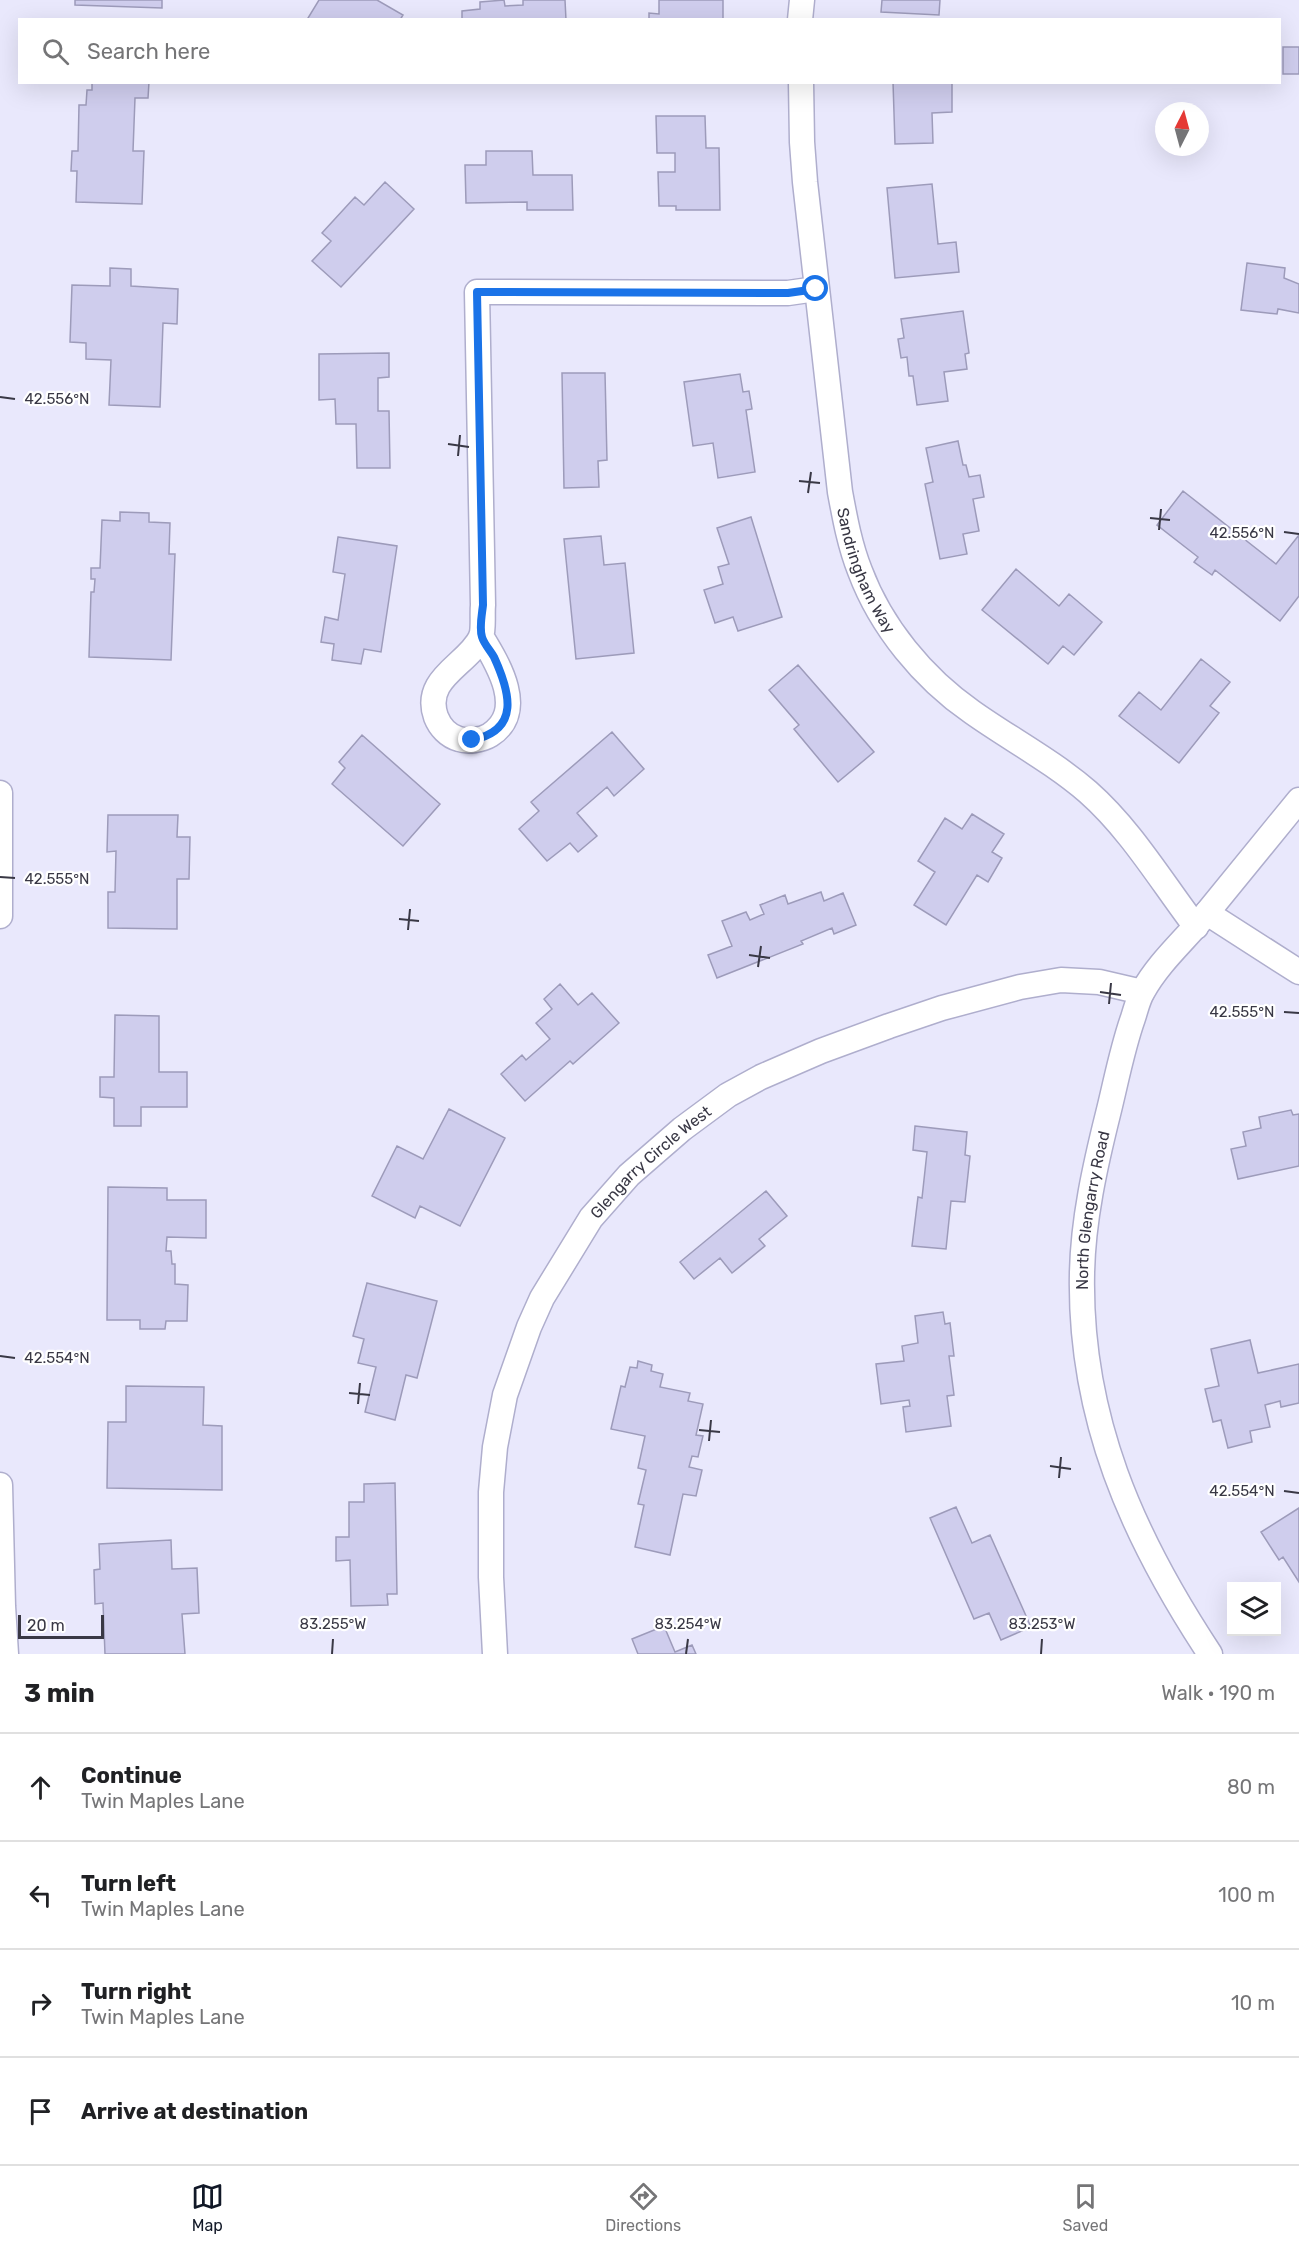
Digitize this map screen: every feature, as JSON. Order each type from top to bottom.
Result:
[{"type":"street","points":[[801,18],[802,0]]},
{"type":"street","name":"Sandringham Way","points":[[801,84],[802,152],[840,492],[848,534],[869,594],[914,659],[941,688],[972,712],[1064,773],[1117,820],[1202,920]]},
{"type":"street","points":[[481,636],[483,605],[477,292],[788,293],[816,289]]},
{"type":"street","points":[[0,793],[0,916]]},
{"type":"street","name":"North Glengarry Road","points":[[1210,1654],[1155,1563],[1124,1496],[1107,1451],[1087,1367],[1082,1272],[1098,1154],[1123,1049],[1142,992],[1165,960],[1202,920],[1299,800]]},
{"type":"street","points":[[1202,920],[1299,972]]},
{"type":"street","name":"Glengarry Circle West","points":[[495,1654],[490,1577],[491,1492],[495,1448],[505,1395],[528,1327],[542,1298],[591,1218],[628,1175],[682,1129],[728,1095],[761,1077],[820,1051],[942,1008],[1020,987],[1060,980],[1099,982],[1142,992]]},
{"type":"street","points":[[0,1485],[6,1654]]},
{"type":"building","points":[[75,0],[162,0],[162,8],[75,5]]},
{"type":"building","points":[[319,0],[377,0],[403,15],[401,18],[308,18]]},
{"type":"building","points":[[504,0],[505,6],[523,5],[523,0],[565,0],[566,18],[462,18],[462,11],[480,9],[480,2]]},
{"type":"building","points":[[659,0],[723,0],[723,18],[649,18],[649,13],[659,14]]},
{"type":"building","points":[[882,0],[940,0],[939,15],[881,12]]},
{"type":"building","points":[[1283,47],[1299,47],[1299,74],[1283,74]]},
{"type":"building","points":[[92,84],[149,84],[148,98],[135,98],[133,151],[144,151],[142,204],[76,202],[77,171],[71,171],[72,151],[78,151],[79,105],[86,105],[87,90],[92,90]]},
{"type":"building","points":[[893,84],[952,84],[952,112],[932,113],[933,143],[895,144]]},
{"type":"building","points":[[656,116],[705,116],[706,148],[719,148],[720,210],[676,210],[676,206],[659,206],[658,172],[675,172],[675,153],[657,153]]},
{"type":"building","points":[[486,151],[532,151],[533,175],[572,175],[573,210],[527,210],[527,202],[466,203],[465,165],[486,165]]},
{"type":"building","points":[[385,182],[414,209],[341,287],[312,261],[331,241],[322,233],[355,197],[364,205]]},
{"type":"building","points":[[932,184],[938,244],[956,242],[959,272],[895,278],[887,188]]},
{"type":"building","points":[[1247,263],[1285,268],[1284,278],[1299,284],[1299,313],[1278,309],[1277,314],[1241,310]]},
{"type":"building","points":[[110,268],[131,269],[131,286],[178,289],[177,324],[163,323],[160,407],[109,405],[111,360],[86,359],[86,343],[70,342],[72,285],[110,286]]},
{"type":"building","points":[[963,311],[969,353],[965,354],[967,369],[944,372],[948,401],[917,405],[913,376],[909,376],[907,357],[901,358],[898,339],[904,338],[901,319]]},
{"type":"building","points":[[389,353],[389,377],[378,378],[378,411],[389,411],[390,468],[357,468],[356,424],[336,424],[335,399],[319,400],[319,354]]},
{"type":"building","points":[[562,373],[605,373],[607,460],[598,461],[599,487],[564,488]]},
{"type":"building","points":[[740,374],[743,392],[749,391],[752,409],[746,410],[755,472],[718,478],[713,443],[693,446],[684,382]]},
{"type":"building","points":[[958,441],[963,465],[966,465],[969,477],[980,475],[984,497],[973,499],[979,531],[963,534],[967,554],[940,559],[925,484],[933,482],[926,448]]},
{"type":"building","points":[[1183,491],[1276,564],[1299,535],[1299,596],[1280,621],[1215,570],[1212,575],[1194,562],[1198,557],[1157,525]]},
{"type":"building","points":[[120,512],[149,513],[149,522],[170,523],[169,554],[175,554],[171,660],[89,657],[91,592],[94,592],[95,579],[91,579],[91,568],[100,568],[102,520],[120,521]]},
{"type":"building","points":[[751,517],[782,617],[738,631],[733,617],[715,623],[704,590],[723,584],[718,567],[729,564],[717,528]]},
{"type":"building","points":[[601,536],[604,565],[625,563],[634,653],[576,659],[564,539]]},
{"type":"building","points":[[338,537],[397,546],[381,652],[364,649],[361,664],[332,660],[334,644],[321,642],[325,617],[338,620],[345,574],[333,572]]},
{"type":"building","points":[[1016,569],[1059,606],[1069,594],[1102,622],[1074,655],[1063,646],[1048,664],[982,610]]},
{"type":"building","points":[[1201,659],[1230,682],[1210,706],[1219,713],[1179,763],[1119,716],[1139,692],[1161,710]]},
{"type":"building","points":[[798,665],[874,752],[838,782],[794,729],[799,725],[769,690]]},
{"type":"building","points":[[612,732],[644,769],[614,796],[607,787],[577,813],[597,836],[578,852],[570,843],[547,861],[519,829],[539,811],[531,802]]},
{"type":"building","points":[[362,735],[440,804],[403,846],[332,784],[345,768],[339,762]]},
{"type":"building","points":[[972,814],[1004,834],[992,852],[1002,858],[988,882],[977,875],[946,925],[914,905],[935,872],[918,861],[945,818],[962,829]]},
{"type":"building","points":[[108,815],[178,815],[177,837],[190,837],[189,879],[177,879],[177,929],[108,928],[108,892],[115,892],[116,851],[107,852]]},
{"type":"building","points":[[821,892],[824,901],[843,893],[856,925],[834,934],[832,928],[801,941],[803,944],[717,978],[708,955],[732,946],[722,921],[746,912],[750,920],[764,914],[760,905],[785,895],[788,904]]},
{"type":"building","points":[[560,984],[578,1005],[592,993],[619,1023],[573,1064],[570,1061],[525,1101],[501,1074],[522,1055],[526,1060],[550,1039],[536,1023],[552,1009],[544,999]]},
{"type":"building","points":[[115,1015],[159,1016],[159,1072],[187,1072],[187,1107],[141,1107],[141,1126],[114,1126],[114,1098],[100,1097],[100,1077],[114,1077]]},
{"type":"building","points":[[449,1109],[505,1138],[460,1226],[420,1206],[415,1218],[372,1196],[397,1146],[423,1159]]},
{"type":"building","points":[[1291,1110],[1293,1115],[1299,1114],[1299,1166],[1238,1179],[1231,1149],[1246,1146],[1243,1132],[1261,1128],[1259,1117]]},
{"type":"building","points":[[915,1126],[967,1132],[965,1155],[970,1156],[965,1202],[951,1201],[946,1249],[912,1246],[918,1197],[922,1198],[927,1152],[913,1150]]},
{"type":"building","points":[[108,1187],[167,1188],[167,1200],[206,1200],[206,1238],[167,1237],[166,1251],[171,1251],[172,1264],[175,1264],[175,1284],[188,1285],[187,1321],[166,1321],[165,1329],[140,1329],[140,1320],[107,1320]]},
{"type":"building","points":[[766,1191],[787,1216],[759,1239],[765,1246],[732,1273],[720,1258],[694,1279],[680,1262]]},
{"type":"building","points":[[367,1283],[437,1301],[417,1378],[406,1375],[395,1420],[365,1412],[376,1367],[358,1363],[364,1339],[353,1336]]},
{"type":"building","points":[[943,1312],[945,1324],[950,1323],[954,1356],[949,1356],[954,1395],[947,1396],[951,1426],[906,1432],[903,1407],[910,1406],[909,1400],[881,1404],[876,1364],[904,1361],[902,1346],[918,1343],[915,1316]]},
{"type":"building","points":[[1250,1340],[1258,1373],[1299,1364],[1299,1403],[1281,1407],[1280,1401],[1265,1405],[1270,1427],[1250,1431],[1252,1442],[1228,1448],[1221,1420],[1213,1422],[1205,1389],[1219,1386],[1211,1349]]},
{"type":"building","points":[[638,1361],[652,1365],[651,1371],[663,1374],[660,1387],[690,1393],[688,1401],[703,1404],[696,1435],[703,1436],[698,1457],[692,1456],[689,1467],[702,1470],[696,1496],[683,1494],[670,1555],[635,1547],[644,1505],[638,1504],[646,1470],[638,1468],[645,1436],[611,1429],[621,1386],[625,1387],[630,1367],[637,1368]]},
{"type":"building","points":[[126,1386],[204,1387],[203,1425],[222,1426],[222,1490],[107,1488],[108,1422],[126,1422]]},
{"type":"building","points":[[395,1483],[397,1594],[387,1594],[388,1605],[351,1606],[350,1560],[336,1561],[336,1537],[349,1537],[349,1502],[364,1502],[364,1484]]},
{"type":"building","points":[[956,1507],[972,1543],[990,1535],[1031,1627],[1001,1640],[989,1613],[974,1619],[930,1518]]},
{"type":"building","points":[[1299,1508],[1299,1582],[1283,1557],[1279,1560],[1261,1532]]},
{"type":"building","points":[[171,1540],[172,1569],[197,1568],[199,1613],[182,1614],[185,1654],[105,1654],[103,1603],[95,1604],[94,1570],[100,1569],[99,1544]]},
{"type":"building","points":[[664,1626],[675,1652],[692,1645],[696,1654],[638,1654],[632,1639]]},
{"type":"route","points":[[472,740],[486,737],[499,729],[506,716],[508,704],[503,678],[493,655],[481,636],[483,605],[477,292],[788,293],[816,289]]}]
